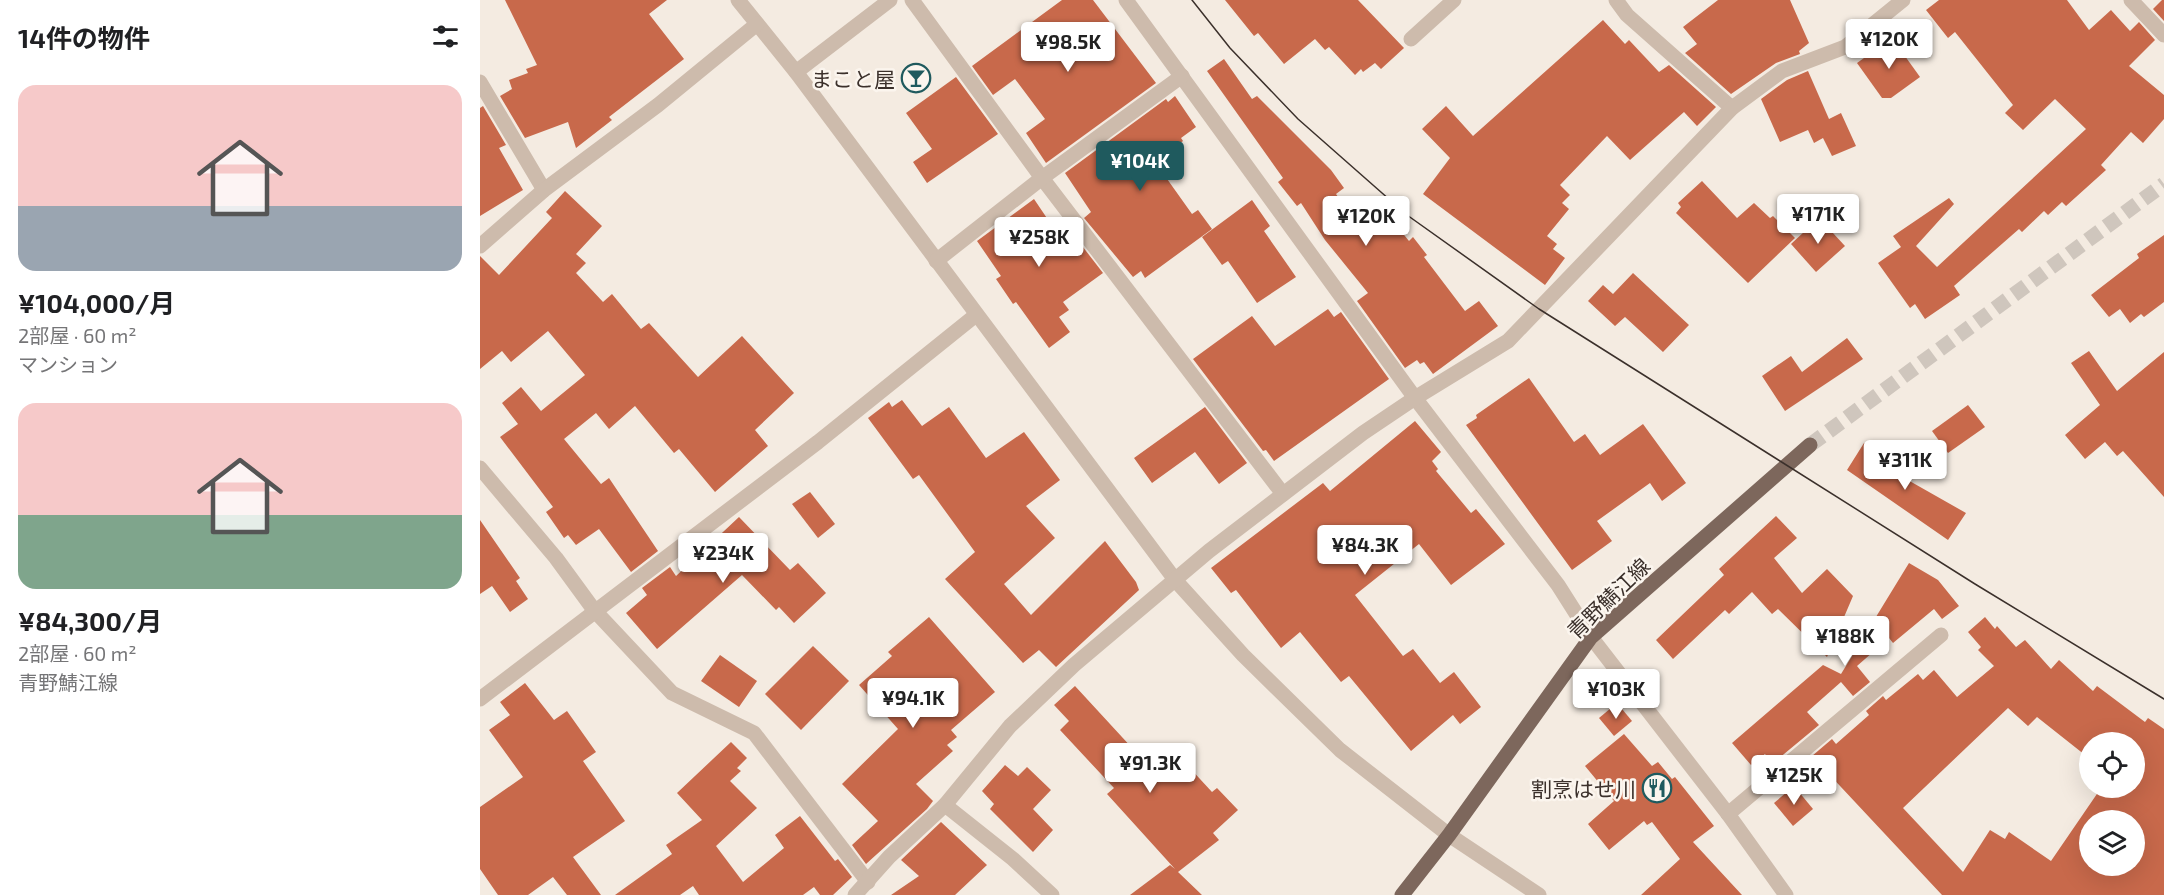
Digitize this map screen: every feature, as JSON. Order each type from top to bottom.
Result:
[{"type":"main road","name":"青野鯖江線","points":[[1402,895],[1449,835],[1591,637],[1810,445]]},
{"type":"street","points":[[738,0],[796,72],[976,315],[1138,526],[1176,581],[1243,655],[1340,750],[1449,835],[1539,895]]},
{"type":"street","points":[[796,72],[890,0]]},
{"type":"street","points":[[912,0],[1042,178],[1284,494]]},
{"type":"street","points":[[1126,0],[1415,398],[1558,585],[1591,637],[1728,814],[1786,895]]},
{"type":"street","points":[[1411,39],[1454,0]]},
{"type":"street","points":[[1616,0],[1627,15],[1732,108]]},
{"type":"street","points":[[855,895],[889,857],[945,805],[1010,726],[1074,665],[1209,551],[1284,494],[1415,398],[1508,341],[1732,108],[1782,71],[1845,47],[1903,0]]},
{"type":"street","points":[[2132,0],[2164,35]]},
{"type":"street","points":[[480,246],[544,190],[657,105],[757,24]]},
{"type":"street","points":[[936,261],[1042,178],[1182,76]]},
{"type":"street","points":[[480,82],[544,190]]},
{"type":"street","points":[[480,699],[594,610],[818,442],[976,315]]},
{"type":"street","points":[[480,468],[556,558],[594,610],[672,693],[754,733],[868,882]]},
{"type":"street","points":[[1728,814],[1941,635]]},
{"type":"street","points":[[945,805],[1013,859],[1052,895]]},
{"type":"building","points":[[505,0],[667,0],[649,14],[684,59],[609,117],[612,120],[576,148],[568,122],[525,138],[500,96],[512,89],[509,80],[528,73],[526,69],[537,65]]},
{"type":"building","points":[[1062,0],[1093,0],[1156,83],[1046,163],[1026,133],[1045,119],[1015,79],[993,95],[972,66]]},
{"type":"building","points":[[1225,0],[1358,0],[1404,48],[1381,69],[1375,63],[1363,72],[1361,69],[1355,75],[1329,47],[1325,50],[1315,39],[1284,64],[1258,33],[1254,36]]},
{"type":"building","points":[[1718,0],[1790,0],[1809,43],[1799,51],[1800,54],[1776,63],[1731,94],[1685,53],[1697,44],[1683,27]]},
{"type":"building","points":[[1939,0],[2067,0],[2089,30],[2111,10],[2130,31],[2139,22],[2155,40],[2129,66],[2164,95],[2164,119],[2143,143],[2131,132],[2101,165],[2106,170],[2066,206],[2062,202],[2048,215],[2044,211],[2022,232],[2019,229],[1954,286],[1960,295],[1925,319],[1915,304],[1910,308],[1878,263],[1901,247],[1893,236],[1949,198],[1954,204],[1916,246],[1937,267],[2086,129],[2055,99],[2023,130],[2005,113],[2013,105],[1955,32],[1948,38],[1926,10]]},
{"type":"building","points":[[2164,0],[2164,21],[2153,9]]},
{"type":"building","points":[[1603,20],[1625,44],[1629,40],[1659,72],[1669,65],[1716,107],[1697,126],[1684,112],[1630,160],[1607,136],[1560,185],[1570,195],[1562,203],[1569,209],[1547,236],[1557,244],[1553,249],[1565,258],[1545,285],[1423,194],[1450,158],[1422,129],[1446,106],[1473,136]]},
{"type":"building","points":[[1892,38],[1920,77],[1891,98],[1882,98],[1857,63]]},
{"type":"building","points":[[1224,59],[1252,99],[1257,96],[1331,170],[1344,188],[1336,194],[1365,235],[1384,218],[1387,221],[1391,219],[1409,241],[1413,237],[1427,255],[1424,257],[1465,311],[1479,301],[1498,326],[1433,374],[1424,362],[1420,364],[1417,360],[1405,368],[1357,301],[1368,293],[1325,240],[1301,203],[1297,206],[1278,182],[1283,178],[1207,71]]},
{"type":"building","points":[[1808,71],[1829,119],[1841,113],[1856,146],[1832,156],[1823,138],[1814,143],[1808,130],[1780,142],[1761,99],[1787,80]]},
{"type":"building","points":[[956,77],[998,134],[927,183],[913,162],[932,149],[906,113]]},
{"type":"building","points":[[1175,96],[1196,127],[1181,138],[1183,141],[1155,162],[1192,214],[1198,210],[1212,229],[1145,278],[1141,271],[1133,277],[1084,218],[1091,212],[1065,173],[1166,99],[1168,102]]},
{"type":"building","points":[[483,106],[506,145],[499,148],[523,190],[480,216],[480,108]]},
{"type":"building","points":[[1702,181],[1737,218],[1754,203],[1770,218],[1773,216],[1795,238],[1748,283],[1676,213],[1681,207],[1678,203]]},
{"type":"building","points":[[565,191],[602,226],[576,254],[586,263],[576,273],[603,302],[612,294],[641,329],[649,323],[698,377],[742,336],[794,393],[755,430],[768,446],[715,492],[679,449],[674,453],[635,406],[609,429],[596,413],[564,439],[601,484],[609,478],[658,551],[631,572],[599,529],[576,545],[568,535],[564,538],[546,512],[553,507],[500,437],[518,424],[502,403],[521,387],[541,411],[585,375],[548,331],[511,362],[502,351],[480,369],[480,256],[499,275],[552,218],[546,212]]},
{"type":"building","points":[[1034,199],[1059,236],[1069,229],[1103,273],[1063,302],[1069,310],[1059,317],[1070,332],[1049,348],[1016,302],[1013,304],[996,279],[1001,276],[977,241]]},
{"type":"building","points":[[1252,200],[1270,226],[1264,231],[1296,277],[1257,303],[1228,261],[1222,265],[1202,237]]},
{"type":"building","points":[[1819,218],[1845,246],[1816,272],[1791,244]]},
{"type":"building","points":[[2164,235],[2164,302],[2144,317],[2141,314],[2130,323],[2120,309],[2109,317],[2091,295],[2139,258],[2137,254]]},
{"type":"building","points":[[1633,273],[1689,325],[1663,352],[1625,317],[1615,326],[1588,301],[1603,285],[1613,294]]},
{"type":"building","points":[[1328,309],[1334,317],[1341,312],[1389,379],[1274,461],[1266,450],[1263,451],[1193,359],[1252,316],[1275,346]]},
{"type":"building","points":[[1847,338],[1863,359],[1785,411],[1762,376],[1791,356],[1802,372]]},
{"type":"building","points":[[2089,351],[2117,391],[2164,352],[2164,497],[2123,451],[2117,456],[2105,442],[2085,459],[2065,435],[2100,405],[2071,363]]},
{"type":"building","points":[[1529,378],[1574,442],[1585,434],[1600,455],[1643,424],[1686,483],[1662,501],[1650,483],[1597,521],[1612,541],[1572,570],[1466,425],[1477,418],[1476,415]]},
{"type":"building","points":[[902,400],[922,426],[949,407],[986,458],[1024,432],[1060,480],[1026,506],[1055,538],[1004,584],[1031,615],[1105,541],[1136,582],[1139,590],[1056,667],[1039,650],[1023,663],[945,579],[975,552],[919,475],[913,479],[868,418],[889,402],[892,407]]},
{"type":"building","points":[[1968,405],[1985,427],[1948,453],[1932,431]]},
{"type":"building","points":[[1205,407],[1247,463],[1219,484],[1195,452],[1152,483],[1134,458]]},
{"type":"building","points":[[1415,421],[1441,452],[1432,461],[1438,469],[1436,471],[1471,513],[1476,509],[1505,544],[1451,585],[1419,544],[1355,595],[1403,656],[1413,649],[1440,683],[1454,672],[1481,707],[1460,724],[1453,715],[1411,751],[1349,676],[1341,682],[1300,632],[1281,648],[1236,590],[1231,593],[1211,568],[1323,483],[1330,491]]},
{"type":"building","points":[[1864,443],[1904,467],[1899,475],[1966,513],[1948,540],[1847,470]]},
{"type":"building","points":[[810,492],[835,524],[818,538],[792,504]]},
{"type":"building","points":[[1776,516],[1797,538],[1774,558],[1802,593],[1827,569],[1853,596],[1827,657],[1778,609],[1772,614],[1752,592],[1729,614],[1725,610],[1673,659],[1656,640],[1724,575],[1719,569]]},
{"type":"building","points":[[739,517],[790,570],[798,563],[826,593],[794,623],[779,607],[776,610],[742,575],[657,649],[626,613],[647,595],[642,588],[670,567],[676,576]]},
{"type":"building","points":[[480,520],[520,578],[516,581],[528,599],[510,612],[492,586],[480,594]]},
{"type":"building","points":[[1909,563],[1938,580],[1959,606],[1942,619],[1934,609],[1893,643],[1889,638],[1857,666],[1870,682],[1853,696],[1841,682],[1807,712],[1819,725],[1772,764],[1765,754],[1751,765],[1732,743],[1823,665],[1841,674]]},
{"type":"building","points":[[929,617],[995,692],[951,730],[957,737],[947,745],[953,751],[916,784],[933,801],[927,809],[866,864],[852,845],[878,821],[842,784],[898,729],[859,685],[892,656],[888,652]]},
{"type":"building","points":[[1985,617],[1995,629],[1997,626],[2016,647],[2025,640],[2051,669],[2059,660],[2093,691],[2097,686],[2145,722],[2148,718],[2164,729],[2164,895],[1942,895],[1812,756],[1832,739],[1836,744],[1869,715],[1866,711],[1883,696],[1886,700],[1918,674],[1923,680],[1934,670],[1957,697],[1994,666],[1978,650],[1981,647],[1968,632]],"holes":[[[2008,708],[2028,726],[2037,717],[2079,750],[2079,732],[2145,732],[2145,798],[2094,798],[2086,810],[2145,810],[2145,876],[2079,876],[2079,820],[2051,861],[2009,832],[2005,839],[1990,830],[1963,872],[1903,808]]]},
{"type":"building","points":[[813,646],[849,681],[801,730],[765,694]]},
{"type":"building","points":[[720,655],[757,681],[739,707],[701,681]]},
{"type":"building","points":[[525,683],[554,720],[567,711],[596,752],[583,761],[625,821],[573,857],[601,895],[567,895],[553,877],[528,895],[498,895],[480,869],[480,807],[523,777],[489,730],[510,715],[500,702]]},
{"type":"building","points":[[1075,686],[1145,762],[1161,748],[1170,758],[1176,753],[1212,792],[1217,788],[1238,810],[1213,833],[1219,840],[1178,872],[1202,895],[1130,895],[1170,865],[1175,869],[1107,794],[1114,788],[1060,730],[1069,721],[1054,705]]},
{"type":"building","points":[[1617,703],[1632,721],[1614,736],[1599,718]]},
{"type":"building","points":[[1624,734],[1652,766],[1658,762],[1672,779],[1675,777],[1714,826],[1693,842],[1742,895],[1641,895],[1680,859],[1652,822],[1647,825],[1644,821],[1609,850],[1588,824],[1614,801],[1585,766]]},
{"type":"building","points":[[731,742],[747,758],[737,768],[741,771],[730,781],[757,808],[716,846],[743,882],[784,848],[775,835],[800,816],[835,861],[838,859],[852,877],[833,895],[820,895],[814,887],[803,895],[699,895],[693,886],[680,895],[615,895],[672,854],[666,845],[702,820],[677,793]]},
{"type":"building","points":[[1005,765],[1018,776],[1027,767],[1051,790],[1033,809],[1053,830],[1033,852],[990,809],[994,804],[982,791]]},
{"type":"building","points":[[1794,786],[1813,809],[1793,826],[1774,803]]},
{"type":"building","points":[[941,822],[987,865],[955,895],[891,895],[919,876],[901,860]]},
{"type":"tunnel","points":[[1810,445],[2164,184]]},
{"type":"tram line","points":[[1192,0],[1230,48],[1298,119],[1407,215],[1539,309],[1975,584],[2164,699]]},
{"type":"place","name":"まこと屋","points":[[916,78]]},
{"type":"place","name":"割烹はせ川","points":[[1657,788]]}]
